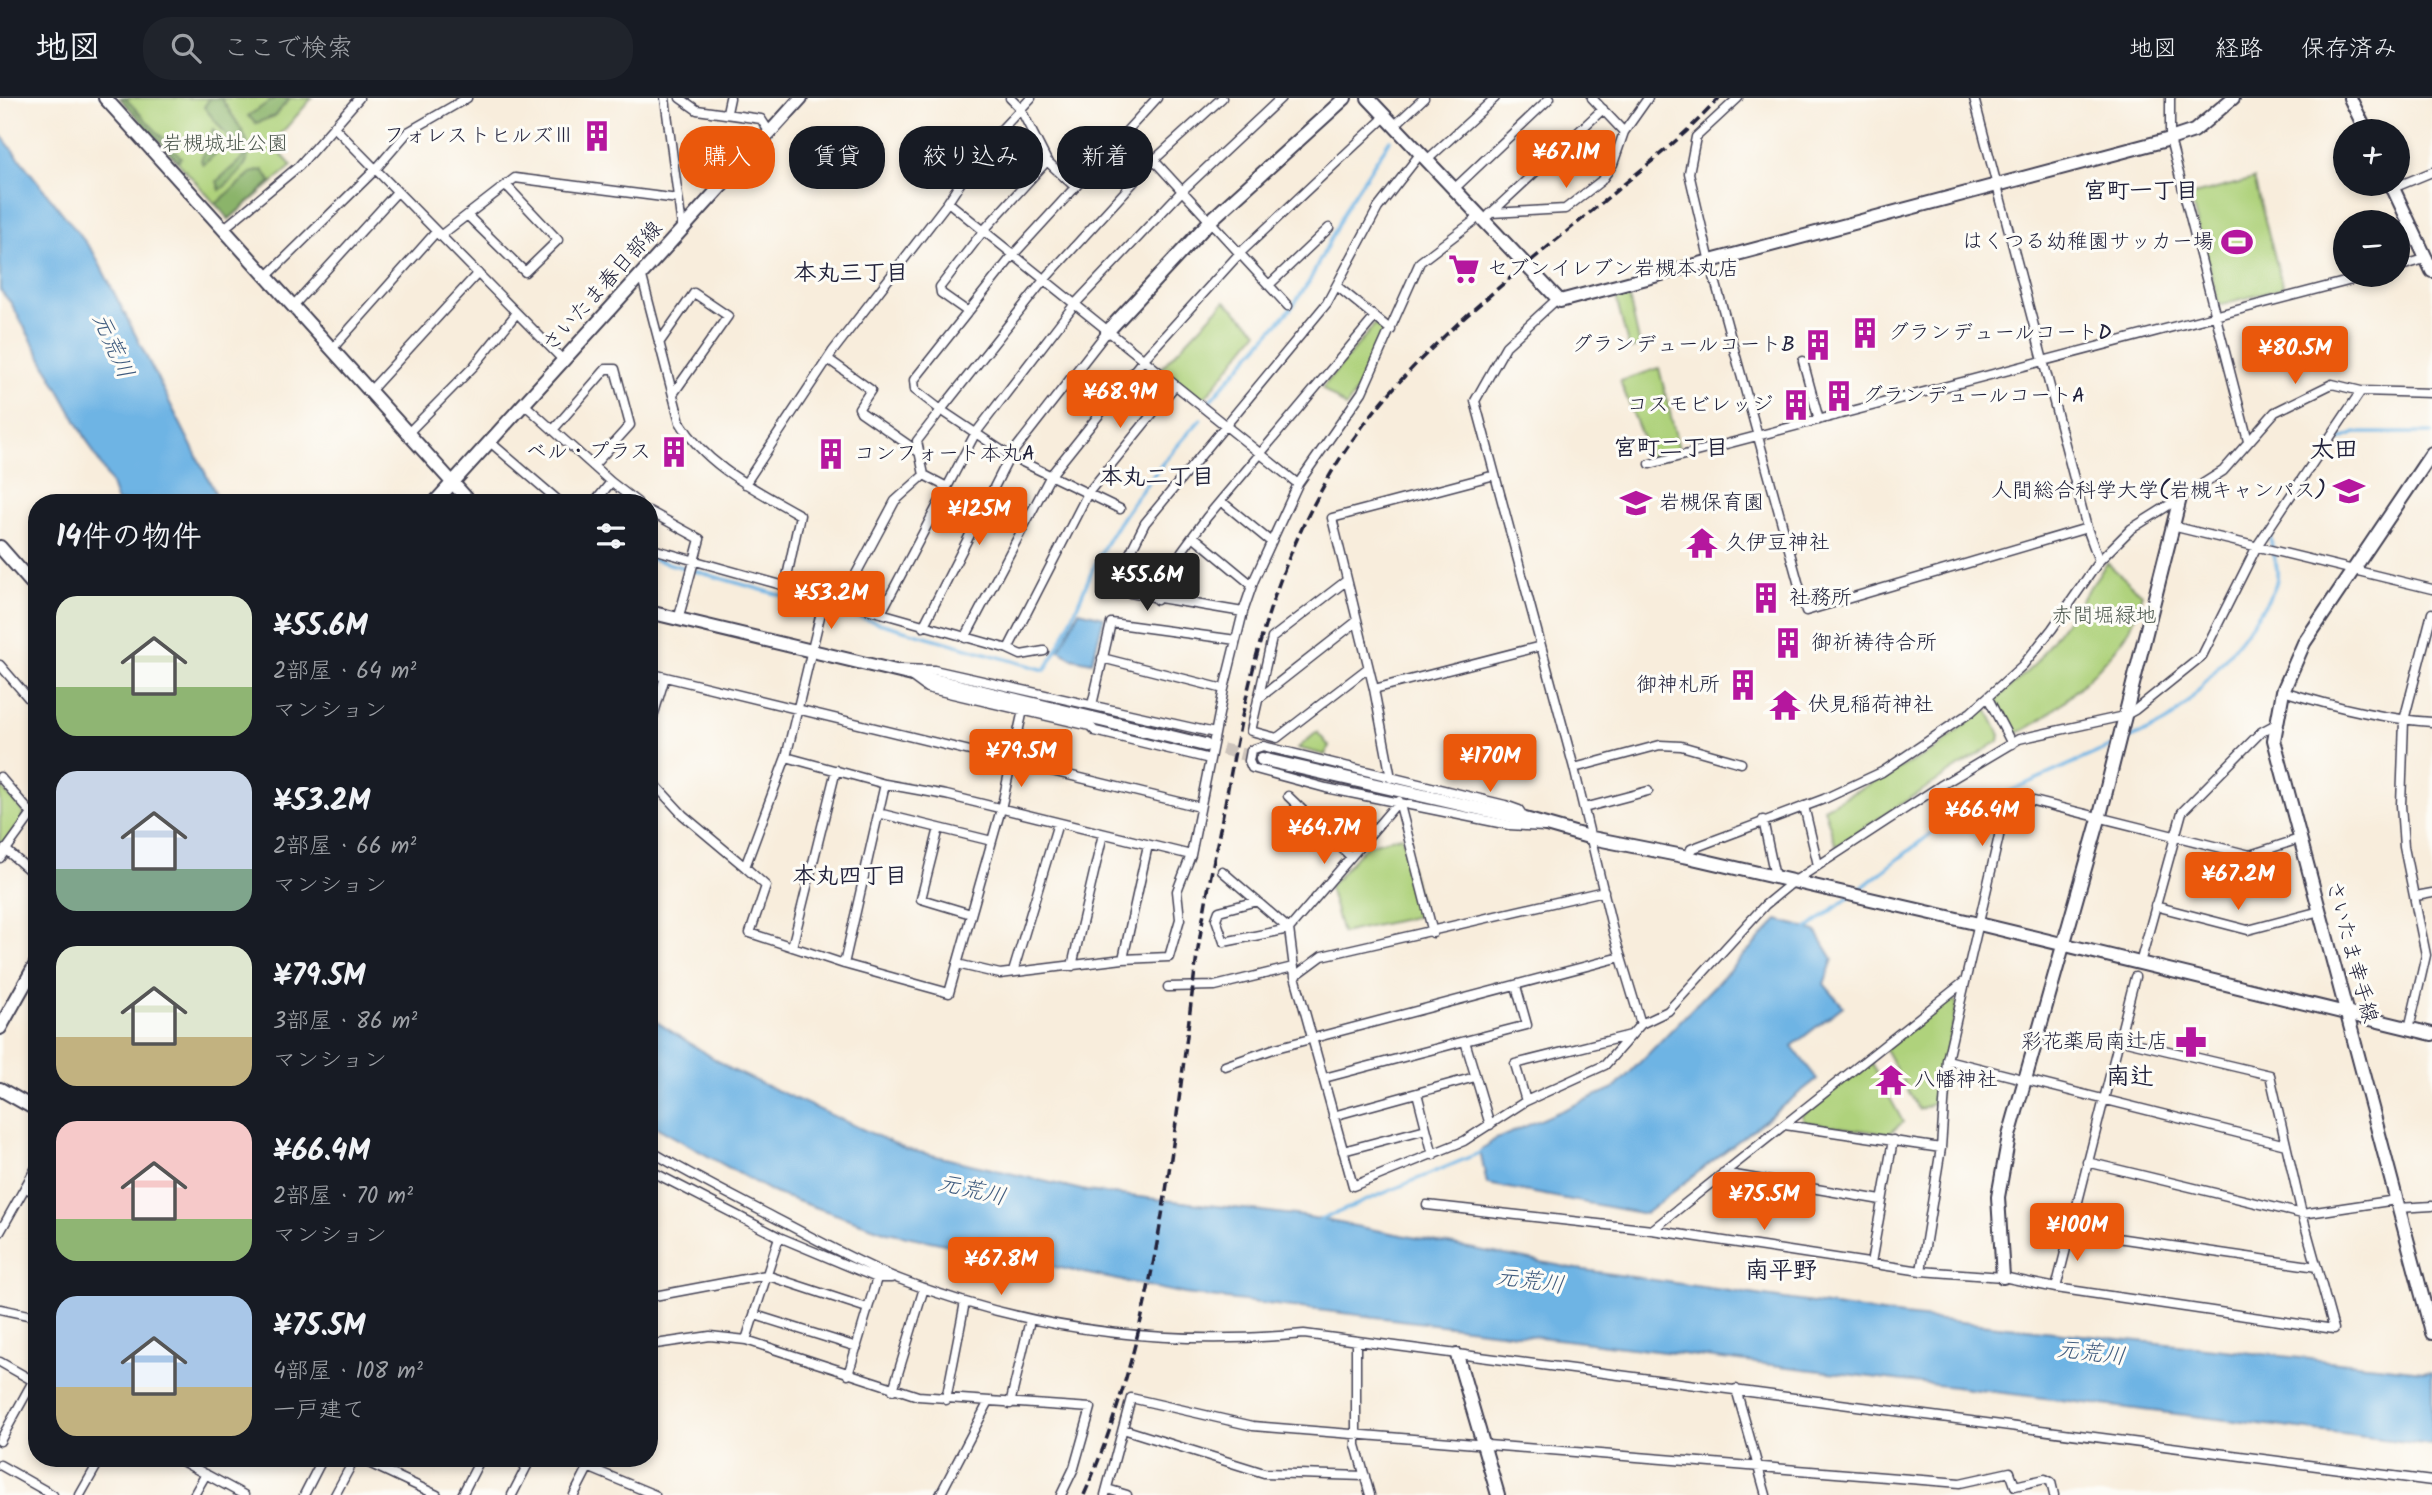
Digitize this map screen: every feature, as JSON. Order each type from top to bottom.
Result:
[{"type":"street","points":[[104,98],[265,278],[409,432],[462,494]]},
{"type":"street","points":[[222,230],[280,184],[335,128],[359,98]]},
{"type":"street","points":[[265,278],[376,169],[408,132],[467,98]]},
{"type":"street","points":[[665,98],[682,228]]},
{"type":"street","points":[[680,98],[697,110],[727,112],[761,119],[765,126]]},
{"type":"street","points":[[727,112],[730,98]]},
{"type":"street","name":"さいたま春日部線","points":[[775,126],[801,98]]},
{"type":"street","points":[[1010,98],[1020,108],[1047,161],[1057,171]]},
{"type":"street","points":[[745,484],[828,359],[948,202],[982,150],[1031,98]]},
{"type":"street","points":[[1132,126],[1157,98]]},
{"type":"street","points":[[947,487],[925,475],[917,442],[1044,280],[1154,160],[1222,98]]},
{"type":"street","points":[[881,613],[975,434],[1074,305],[1182,191],[1281,98]]},
{"type":"street","points":[[923,627],[1010,456],[1107,332],[1211,220],[1345,98]]},
{"type":"street","points":[[1368,98],[1484,217],[1556,300]]},
{"type":"street","points":[[965,638],[1051,475],[1142,360],[1240,253],[1390,121],[1424,98]]},
{"type":"street","points":[[1242,612],[1157,600],[1118,591],[1114,585],[1120,567],[1145,523],[1338,287],[1378,208],[1424,157],[1495,98]]},
{"type":"street","points":[[1454,189],[1550,98]]},
{"type":"street","points":[[1592,98],[1623,132]]},
{"type":"street","points":[[1484,217],[1565,209],[1601,181],[1613,164],[1623,132],[1648,98]]},
{"type":"street","points":[[1738,98],[1696,137],[1689,173],[1710,262],[1806,611],[2087,528]]},
{"type":"street","points":[[1973,98],[2045,359],[2087,528],[2099,562]]},
{"type":"street","points":[[2170,98],[2170,139],[2248,441]]},
{"type":"street","points":[[1641,1024],[1475,401],[1506,346],[1556,300],[1710,262],[2170,139],[2194,131],[2233,98]]},
{"type":"street","points":[[2350,98],[2360,119]]},
{"type":"street","points":[[957,964],[1000,974],[1123,959],[1168,957],[1180,919],[1177,891],[1191,855],[1242,612],[1270,542],[1298,484],[1362,392],[1420,262],[1484,217],[1602,109]]},
{"type":"street","points":[[335,128],[562,359]]},
{"type":"street","points":[[1154,160],[1288,306]]},
{"type":"street","points":[[968,312],[941,293],[940,287],[984,230],[1047,161]]},
{"type":"street","points":[[2410,180],[2432,172]]},
{"type":"street","points":[[332,349],[438,234],[515,178],[678,199]]},
{"type":"street","points":[[467,215],[525,272],[558,240],[506,185]]},
{"type":"street","name":"さいたま春日部線","points":[[443,494],[562,359],[718,189]]},
{"type":"street","points":[[1072,189],[1014,254],[914,380],[915,390],[1010,456],[1121,509]]},
{"type":"street","points":[[292,307],[397,192]]},
{"type":"street","points":[[2397,196],[2430,262],[2410,265]]},
{"type":"street","points":[[948,202],[1174,387],[1298,484]]},
{"type":"street","points":[[1269,285],[1329,228]]},
{"type":"street","points":[[370,391],[478,273]]},
{"type":"street","points":[[642,273],[680,422],[695,444],[715,464],[800,515],[785,586]]},
{"type":"street","points":[[1650,464],[2333,284]]},
{"type":"street","points":[[1338,287],[1391,330]]},
{"type":"street","points":[[659,343],[694,293],[727,316],[673,394]]},
{"type":"street","points":[[409,432],[474,366],[516,314]]},
{"type":"street","points":[[1157,600],[1193,536],[1375,317]]},
{"type":"street","points":[[828,359],[872,390],[859,408],[861,412],[920,453]]},
{"type":"street","points":[[1803,361],[1819,420]]},
{"type":"street","points":[[553,430],[606,369],[615,369],[630,425],[593,466]]},
{"type":"street","points":[[1688,857],[1691,849],[1804,806],[1882,772],[1988,698],[2045,638],[2099,562],[2131,529],[2223,471],[2275,412],[2333,384],[2361,391],[2432,393]]},
{"type":"street","points":[[1008,649],[1088,493],[1174,387]]},
{"type":"street","points":[[1223,871],[1289,929],[1294,971],[1353,1186],[1433,1155],[1490,1125],[1526,1101],[1605,1065],[1641,1024],[1668,1011],[1765,905],[1818,865],[2019,739],[2124,716],[2202,656],[2257,546],[2361,391]]},
{"type":"street","points":[[524,404],[627,494]]},
{"type":"street","points":[[490,442],[551,494]]},
{"type":"street","name":"さいたま幸手線","points":[[2432,453],[2304,643],[2283,691],[2274,725],[2276,755],[2349,1015],[2432,1333]]},
{"type":"street","points":[[841,602],[895,501],[925,475]]},
{"type":"street","points":[[1391,778],[1374,689],[1332,518],[1494,475]]},
{"type":"street","points":[[601,494],[611,482]]},
{"type":"street","points":[[2003,1277],[1998,1197],[2009,1136],[2099,819],[2180,498]]},
{"type":"street","points":[[1221,501],[1270,542]]},
{"type":"street","points":[[658,516],[701,539],[678,620]]},
{"type":"street","points":[[2172,526],[2432,589]]},
{"type":"street","points":[[1193,536],[1252,585]]},
{"type":"street","points":[[0,547],[28,579]]},
{"type":"street","points":[[658,552],[692,567],[785,586],[1008,649],[1021,655],[1044,651]]},
{"type":"street","points":[[1346,581],[1272,638],[1251,731],[1278,738],[1368,668]]},
{"type":"street","points":[[745,867],[786,757],[823,604]]},
{"type":"street","points":[[2409,1029],[2426,955],[2404,847],[2401,805],[2404,720],[2432,613]]},
{"type":"street","points":[[658,614],[900,670],[1205,745]]},
{"type":"street","points":[[1258,699],[1356,622]]},
{"type":"street","points":[[1092,705],[1111,623],[1236,640]]},
{"type":"street","points":[[1374,689],[1541,646]]},
{"type":"street","points":[[1102,658],[1224,689]]},
{"type":"street","points":[[0,665],[28,698]]},
{"type":"street","points":[[900,670],[934,670],[1215,733]]},
{"type":"street","points":[[900,670],[927,688],[1210,759]]},
{"type":"street","points":[[658,675],[1012,764],[1200,807]]},
{"type":"street","points":[[658,702],[666,677]]},
{"type":"street","points":[[2283,691],[2331,706],[2404,720],[2432,722]]},
{"type":"street","points":[[1988,698],[2011,744]]},
{"type":"street","points":[[658,788],[683,815],[766,886],[750,933],[943,994],[949,993],[1001,809],[1023,710]]},
{"type":"street","points":[[2142,956],[2182,812],[2261,732],[2274,725]]},
{"type":"street","points":[[1574,768],[1660,745],[1681,746],[1741,763]]},
{"type":"street","points":[[1525,819],[1519,810],[1505,806],[1263,746],[1251,750],[1249,761],[1252,768],[1326,788],[1509,825],[1554,827]]},
{"type":"street","points":[[786,757],[1191,855]]},
{"type":"street","points":[[1262,759],[1525,819],[1592,838],[1688,857],[1979,924],[2432,1034]]},
{"type":"street","points":[[792,947],[836,771]]},
{"type":"street","points":[[0,777],[28,804]]},
{"type":"street","points":[[844,964],[885,783]]},
{"type":"street","points":[[1584,807],[1648,791]]},
{"type":"street","points":[[1288,796],[1351,857]]},
{"type":"street","points":[[1921,1271],[1941,1148],[1947,1060],[2006,806],[2021,798],[2250,855],[2300,839]]},
{"type":"street","points":[[1257,901],[1219,911],[1216,919],[1224,942],[1289,929],[1399,801]]},
{"type":"street","points":[[1399,801],[1433,933]]},
{"type":"street","points":[[1804,806],[1818,865]]},
{"type":"street","points":[[878,813],[992,841]]},
{"type":"street","points":[[0,858],[28,818]]},
{"type":"street","points":[[1763,820],[1775,877]]},
{"type":"street","points":[[1013,972],[1058,823]]},
{"type":"street","points":[[939,828],[921,899],[971,914]]},
{"type":"street","points":[[1072,965],[1103,835]]},
{"type":"street","points":[[1123,959],[1148,845]]},
{"type":"street","points":[[5,849],[28,869]]},
{"type":"street","points":[[1168,988],[1215,986],[1294,971],[1322,956],[1433,933],[1604,891]]},
{"type":"street","points":[[2416,896],[2432,893]]},
{"type":"street","points":[[2155,906],[2248,930],[2319,911]]},
{"type":"street","points":[[1225,1066],[1313,1039],[1621,957]]},
{"type":"street","points":[[2056,1288],[2068,1231],[2122,1040],[2136,977]]},
{"type":"street","points":[[0,1028],[28,978]]},
{"type":"street","points":[[1652,1230],[1964,982]]},
{"type":"street","points":[[1324,1078],[1527,1025],[1516,986]]},
{"type":"street","points":[[1526,1101],[1515,1064],[1632,1035]]},
{"type":"street","points":[[1427,1205],[1652,1230],[1921,1271],[2003,1277],[2056,1288],[2334,1329],[2302,1214],[2270,1075],[2122,1040]]},
{"type":"street","points":[[1465,1041],[1490,1125]]},
{"type":"street","points":[[1947,1060],[2026,1079],[2103,1102],[2286,1145]]},
{"type":"street","points":[[1333,1116],[1475,1077]]},
{"type":"street","points":[[0,1089],[28,1105]]},
{"type":"street","points":[[1417,1093],[1433,1155]]},
{"type":"street","points":[[1786,1125],[1941,1148]]},
{"type":"street","points":[[1343,1151],[1426,1129]]},
{"type":"street","points":[[1871,1263],[1893,1140]]},
{"type":"street","points":[[658,1156],[684,1172],[898,1278],[965,1302],[1030,1320],[1137,1337],[1251,1339],[1304,1334],[2432,1481]]},
{"type":"street","points":[[2087,1161],[2302,1214],[2397,1204],[2432,1206]]},
{"type":"street","points":[[1723,1174],[1881,1200]]},
{"type":"street","points":[[658,1175],[779,1237],[877,1278],[898,1278]]},
{"type":"street","points":[[0,1232],[28,1182]]},
{"type":"street","points":[[2068,1231],[2317,1266]]},
{"type":"street","points":[[746,1340],[779,1237]]},
{"type":"street","points":[[658,1295],[766,1275],[867,1308]]},
{"type":"street","points":[[848,1375],[877,1278]]},
{"type":"street","points":[[893,1390],[924,1288]]},
{"type":"street","points":[[946,1400],[965,1302]]},
{"type":"street","points":[[0,1308],[28,1315]]},
{"type":"street","points":[[755,1315],[857,1347]]},
{"type":"street","points":[[1010,1404],[1030,1320]]},
{"type":"street","points":[[658,1344],[710,1336],[746,1340],[893,1390],[946,1400],[1091,1408],[1074,1468],[1061,1495]]},
{"type":"street","points":[[1356,1340],[1356,1434],[1370,1495]]},
{"type":"street","points":[[1457,1354],[1498,1495]]},
{"type":"street","points":[[0,1362],[28,1375]]},
{"type":"street","points":[[1736,1389],[1766,1495]]},
{"type":"street","points":[[0,1441],[28,1393]]},
{"type":"street","points":[[1127,1495],[1106,1492],[1131,1398],[1253,1426],[1960,1483],[2010,1472],[2015,1486],[2045,1479],[2050,1482],[2054,1495]]},
{"type":"street","points":[[940,1495],[988,1403]]},
{"type":"street","points":[[1123,1429],[1264,1472],[1365,1476]]},
{"type":"street","points":[[0,1465],[53,1495]]},
{"type":"street","points":[[79,1495],[96,1467]]},
{"type":"street","points":[[192,1467],[244,1495]]},
{"type":"street","points":[[304,1495],[318,1467]]},
{"type":"street","points":[[335,1495],[352,1467]]},
{"type":"street","points":[[377,1467],[438,1495]]},
{"type":"street","points":[[462,1495],[476,1467]]},
{"type":"street","points":[[512,1495],[526,1467]]},
{"type":"street","points":[[573,1495],[588,1467],[655,1495]]},
{"type":"street","points":[[194,1495],[205,1474]]},
{"type":"green space","name":"岩槻城址公園","points":[[120,98],[312,98],[272,144],[292,166],[229,219]]},
{"type":"green space","points":[[120,98],[125,98],[181,157],[178,161]]},
{"type":"green space","points":[[210,98],[221,98],[239,125],[248,147],[244,166],[220,190],[217,181],[244,157],[204,107]]},
{"type":"green space","points":[[275,98],[290,98],[275,116],[256,123],[248,116]]},
{"type":"green space","points":[[213,129],[223,147],[203,165],[201,160]]},
{"type":"green space","points":[[263,170],[271,182],[229,219],[216,204],[251,173]]},
{"type":"green space","name":"はくつる幼稚園サッカー場","points":[[2254,179],[2283,288],[2219,305],[2190,196]]},
{"type":"green space","points":[[1627,288],[1640,346],[1629,349],[1616,297]]},
{"type":"green space","points":[[1225,301],[1258,331],[1202,401],[1161,368]]},
{"type":"green space","points":[[1375,324],[1385,332],[1361,385],[1346,407],[1322,388]]},
{"type":"green space","points":[[1659,368],[1680,453],[1652,461],[1620,381]]},
{"type":"green space","name":"赤間堀緑地","points":[[2107,563],[2142,594],[2129,630],[2108,657],[2062,703],[2017,733],[2011,730],[1996,700],[2034,665]]},
{"type":"green space","points":[[1986,707],[2000,735],[1999,741],[1836,846],[1824,808],[1936,749]]},
{"type":"green space","points":[[1317,732],[1329,746],[1325,755],[1298,748]]},
{"type":"green space","points":[[0,786],[22,810],[23,820],[0,849]]},
{"type":"green space","points":[[1402,836],[1423,915],[1342,933],[1329,887],[1367,845]]},
{"type":"green space","points":[[1950,998],[1957,1003],[1938,1100],[1919,1110],[1885,1049]]},
{"type":"green space","points":[[1870,1061],[1903,1122],[1889,1134],[1804,1122],[1802,1115]]},
{"type":"water","name":"元荒川","points":[[0,134],[94,253],[216,494],[114,494],[11,303],[0,290]]},
{"type":"water","points":[[1079,611],[1104,617],[1092,662],[1072,658],[1059,650]]},
{"type":"water","points":[[1778,920],[1816,931],[1833,959],[1824,984],[1843,1006],[1792,1046],[1817,1079],[1645,1214],[1487,1184],[1480,1151],[1494,1140],[1616,1087]]},
{"type":"water","name":"元荒川","points":[[658,1023],[732,1070],[906,1149],[1086,1191],[1303,1216],[1577,1269],[1903,1316],[2432,1372],[2432,1445],[1185,1294],[887,1232],[774,1193],[658,1128]]},
{"type":"waterway","points":[[1207,404],[1292,307],[1309,282],[1350,200],[1390,140]]},
{"type":"waterway","points":[[658,561],[1045,670],[1064,636],[1110,536],[1154,474],[1201,419]]},
{"type":"waterway","points":[[2328,445],[2356,433],[2432,433]]},
{"type":"waterway","points":[[2121,742],[2159,726],[2181,709],[2229,654],[2260,612],[2277,577],[2270,530]]},
{"type":"waterway","points":[[1855,893],[1953,816],[2114,745]]},
{"type":"waterway","points":[[1805,931],[1849,897]]},
{"type":"waterway","points":[[1320,1220],[1484,1151]]},
{"type":"tunnel","points":[[1205,745],[1262,759]]},
{"type":"railway","points":[[1084,1495],[1128,1372],[1144,1307],[1178,1109],[1201,930],[1236,746],[1265,624],[1294,546],[1333,470],[1362,427],[1429,351],[1505,282],[1673,143],[1719,98]]},
{"type":"place","name":"フォレストヒルズⅢ","points":[[597,136]]},
{"type":"place","name":"はくつる幼稚園サッカー場","points":[[2237,242]]},
{"type":"place","name":"セブンイレブン岩槻本丸店","points":[[1464,269]]},
{"type":"place","name":"グランデュールコートD","points":[[1865,333]]},
{"type":"place","name":"グランデュールコートB","points":[[1818,345]]},
{"type":"place","name":"グランデュールコートA","points":[[1839,396]]},
{"type":"place","name":"コスモビレッジ","points":[[1796,405]]},
{"type":"place","name":"ベル・プラス","points":[[674,452]]},
{"type":"place","name":"コンフォート本丸A","points":[[831,454]]},
{"type":"place","name":"人間総合科学大学(岩槻キャンパス)","points":[[2349,491]]},
{"type":"place","name":"岩槻保育園","points":[[1636,503]]},
{"type":"place","name":"久伊豆神社","points":[[1702,543]]},
{"type":"place","name":"社務所","points":[[1766,598]]},
{"type":"place","name":"御祈祷待合所","points":[[1788,643]]},
{"type":"place","name":"御神札所","points":[[1743,685]]},
{"type":"place","name":"伏見稲荷神社","points":[[1785,705]]},
{"type":"place","name":"彩花薬局南辻店","points":[[2191,1042]]},
{"type":"place","name":"八幡神社","points":[[1891,1080]]},
{"type":"district","name":"宮町一丁目","points":[[2141,192]]},
{"type":"district","name":"本丸三丁目","points":[[851,274]]},
{"type":"district","name":"宮町二丁目","points":[[1671,449]]},
{"type":"district","name":"太田","points":[[2334,450]]},
{"type":"district","name":"本丸二丁目","points":[[1157,478]]},
{"type":"district","name":"本丸四丁目","points":[[850,877]]},
{"type":"district","name":"南辻","points":[[2130,1077]]},
{"type":"district","name":"南平野","points":[[1781,1271]]}]
